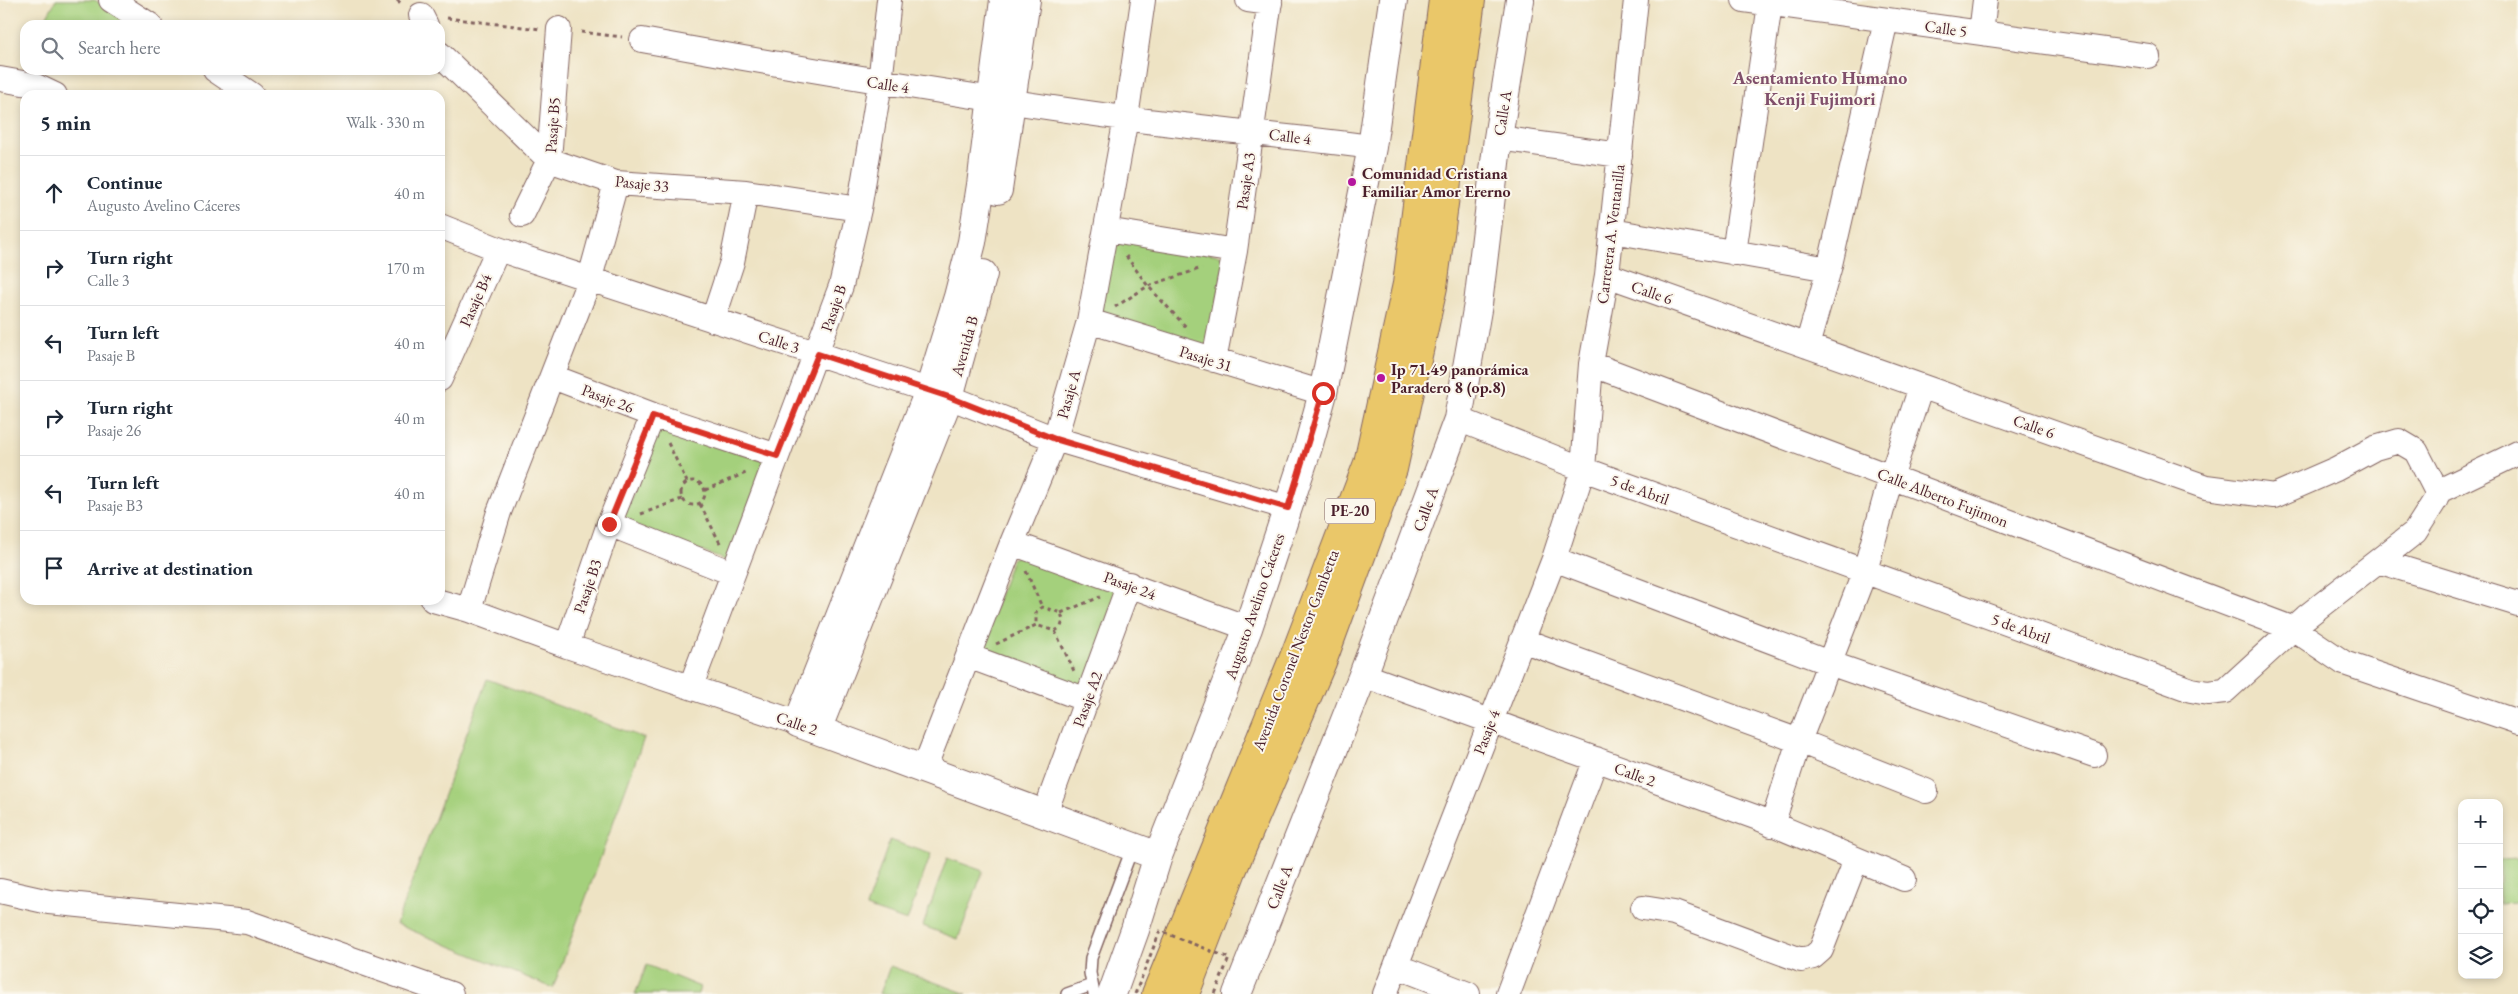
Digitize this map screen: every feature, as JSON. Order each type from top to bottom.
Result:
[{"type":"highway","name":"Avenida Coronel Nestor Gambetta","points":[[1156,994],[1296,652],[1368,463],[1407,284],[1443,0]]},
{"type":"highway","name":"Avenida Coronel Nestor Gambetta","points":[[1185,994],[1232,871],[1322,662],[1393,468],[1433,287],[1471,0]]},
{"type":"street","points":[[111,0],[142,20]]},
{"type":"street","name":"Pasaje B","points":[[691,686],[729,563],[767,462],[818,354],[841,286],[859,209],[880,83],[889,0]]},
{"type":"street","name":"Avenida B","points":[[807,726],[939,394],[987,258],[1002,101],[1004,0]]},
{"type":"street","name":"Avenida B","points":[[1002,101],[1026,0]]},
{"type":"street","name":"Pasaje A","points":[[924,769],[979,651],[1012,543],[1055,439],[1099,316],[1106,230],[1126,118],[1143,0]]},
{"type":"street","name":"Augusto Avelino Cáceres","points":[[1099,991],[1135,930],[1145,851],[1248,628],[1288,508],[1323,393],[1372,147],[1393,0]]},
{"type":"street","name":"Calle A","points":[[1237,994],[1363,675],[1458,419],[1478,304],[1498,138],[1520,0]]},
{"type":"street","name":"Carretera A. Ventanilla","points":[[1582,468],[1591,364],[1607,276],[1636,0]]},
{"type":"street","name":"Calle 5","points":[[1744,0],[2148,56]]},
{"type":"street","points":[[1981,33],[1985,0]]},
{"type":"street","name":"Pasaje A3","points":[[1214,360],[1235,251],[1252,132],[1263,1]]},
{"type":"street","points":[[1734,252],[1770,4]]},
{"type":"street","points":[[1808,346],[1829,269],[1886,20]]},
{"type":"street","name":"Pasaje B5","points":[[522,215],[550,160],[559,29]]},
{"type":"street","name":"Calle 4","points":[[642,40],[880,83],[1002,101],[1126,118],[1372,147]]},
{"type":"street","name":"Pasaje 33","points":[[445,59],[550,160],[616,182],[746,192],[859,209]]},
{"type":"street","points":[[222,75],[245,90]]},
{"type":"street","points":[[0,79],[34,85],[44,90]]},
{"type":"street","points":[[1498,138],[1620,155]]},
{"type":"street","points":[[469,610],[499,512],[590,278],[616,182]]},
{"type":"street","points":[[712,320],[732,262],[746,192]]},
{"type":"street","name":"Calle 3","points":[[445,228],[498,249],[939,394],[1055,439],[1288,508]]},
{"type":"street","points":[[1106,230],[1235,251]]},
{"type":"street","points":[[1612,231],[1829,269]]},
{"type":"street","name":"Pasaje B4","points":[[445,368],[498,249]]},
{"type":"street","name":"Calle 6","points":[[1607,276],[2206,486],[2274,496],[2336,470],[2375,448],[2399,441],[2416,451],[2437,492]]},
{"type":"street","name":"Pasaje 31","points":[[1099,316],[1214,360],[1323,393]]},
{"type":"street","name":"Calle Alberto Fujimon","points":[[1591,364],[2294,628],[2344,663],[2518,722]]},
{"type":"street","name":"Pasaje 26","points":[[553,376],[767,462]]},
{"type":"street","points":[[1772,825],[1799,741],[1864,571],[1891,477],[1921,387]]},
{"type":"street","name":"Pasaje B3","points":[[566,646],[609,524],[653,416]]},
{"type":"street","name":"5 de Abril","points":[[1458,419],[1582,468],[2191,690],[2208,693],[2225,691],[2294,628],[2415,532],[2436,499],[2437,492]]},
{"type":"street","points":[[2437,492],[2518,453]]},
{"type":"street","name":"Pasaje 4","points":[[1385,994],[1554,559],[1582,468]]},
{"type":"street","points":[[609,524],[729,563]]},
{"type":"street","name":"Pasaje 24","points":[[1012,543],[1248,628]]},
{"type":"street","points":[[1554,559],[1829,663],[2094,755]]},
{"type":"street","points":[[2378,561],[2518,604]]},
{"type":"street","name":"Pasaje A2","points":[[1045,813],[1128,584]]},
{"type":"street","name":"Calle 2","points":[[445,603],[469,610],[566,646],[807,726],[1145,851]]},
{"type":"street","points":[[1522,640],[1799,741],[1926,791]]},
{"type":"street","points":[[979,651],[1087,700]]},
{"type":"street","name":"Calle 2","points":[[1363,675],[1772,825],[1904,879]]},
{"type":"street","points":[[1508,994],[1596,759]]},
{"type":"street","points":[[1643,908],[1674,913],[1801,960],[1813,957],[1821,950],[1856,860]]},
{"type":"street","points":[[0,891],[49,902],[247,922],[451,994]]},
{"type":"street","points":[[1396,966],[1468,994]]},
{"type":"lane","points":[[1067,994],[1099,991]]},
{"type":"path","points":[[445,22],[527,29],[559,29],[642,40]]},
{"type":"path","points":[[1122,251],[1148,286],[1193,334]]},
{"type":"path","points":[[1099,316],[1148,286],[1203,268]]},
{"type":"path","points":[[673,439],[664,436],[687,482]]},
{"type":"path","points":[[729,563],[700,504],[705,490],[767,462]]},
{"type":"path","points":[[700,504],[687,505],[682,499],[681,490],[687,482],[695,480],[705,490]]},
{"type":"path","points":[[632,517],[682,499]]},
{"type":"path","points":[[1022,564],[1042,607],[1061,613],[1102,596]]},
{"type":"path","points":[[1036,625],[1036,612],[1042,607]]},
{"type":"path","points":[[1055,631],[1061,627],[1063,620],[1061,613]]},
{"type":"path","points":[[979,651],[1036,625],[1055,631],[1078,678],[1069,675]]},
{"type":"path","points":[[979,651],[993,638]]},
{"type":"path","points":[[979,651],[998,650]]},
{"type":"path","points":[[1135,994],[1160,931],[1229,958],[1215,994]]},
{"type":"green space","points":[[56,0],[95,0],[127,20],[45,20]]},
{"type":"green space","points":[[1112,236],[1225,256],[1209,351],[1099,321]]},
{"type":"green space","points":[[663,428],[765,461],[730,562],[627,523],[624,517],[657,431]]},
{"type":"green space","points":[[1022,554],[1118,589],[1085,686],[1074,689],[984,653],[982,645],[1012,559]]},
{"type":"green space","points":[[487,679],[644,738],[553,988],[396,924]]},
{"type":"green space","points":[[890,840],[931,854],[907,921],[866,907]]},
{"type":"green space","points":[[947,858],[983,871],[958,939],[923,926]]},
{"type":"green space","points":[[2518,859],[2518,903],[2503,904],[2503,860]]},
{"type":"green space","points":[[647,965],[700,987],[698,994],[635,994]]},
{"type":"green space","points":[[890,966],[967,994],[880,994]]},
{"type":"place","name":"Comunidad Cristiana Familiar Amor Ererno","points":[[1352,182]]},
{"type":"place","name":"Ip 71.49 panorámica Paradero 8 (op.8)","points":[[1381,378]]},
{"type":"district","name":"Asentamiento Humano Kenji Fujimori","points":[[1820,88]]},
{"type":"route","points":[[609,524],[653,416],[777,456],[818,354],[949,397],[1055,439],[1288,508],[1323,393]]}]
